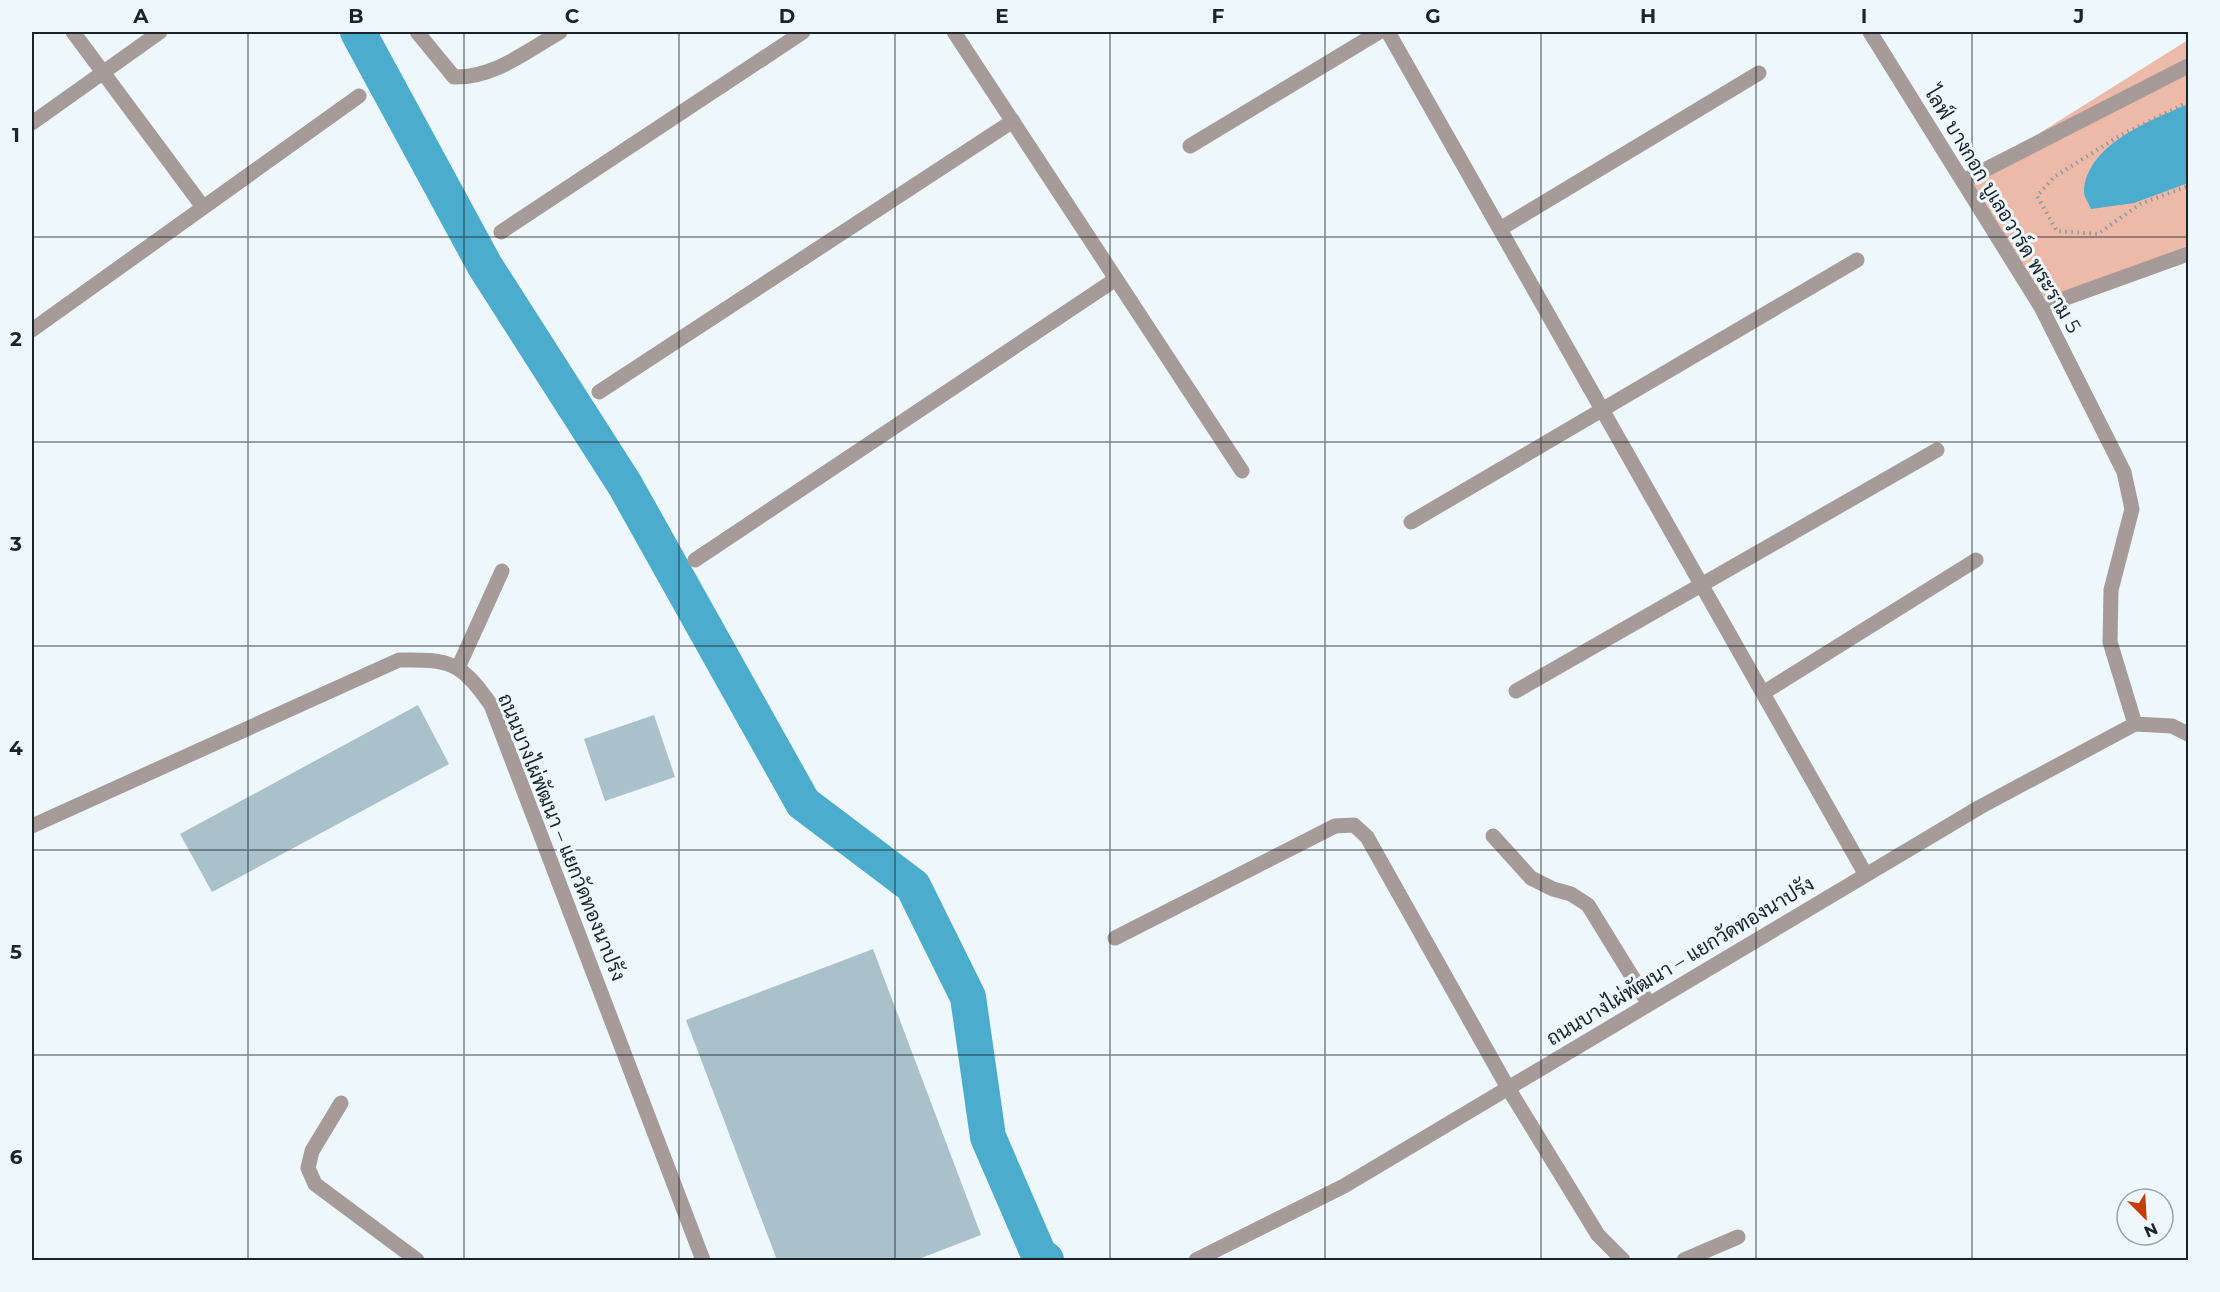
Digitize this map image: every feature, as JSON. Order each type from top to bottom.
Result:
[{"type":"street","points":[[73,32],[203,207]]},
{"type":"street","points":[[32,123],[160,32]]},
{"type":"street","points":[[417,32],[454,77],[468,77],[493,71],[560,32]]},
{"type":"street","points":[[501,232],[803,32]]},
{"type":"street","points":[[954,32],[1242,471]]},
{"type":"street","points":[[1190,146],[1379,32]]},
{"type":"street","points":[[1388,32],[1866,875]]},
{"type":"street","name":"ไลฟ์ บางกอก บูเลอวาร์ด พระราม 5","points":[[1870,32],[2041,307],[2124,472],[2132,509],[2111,590],[2110,642],[2135,724]]},
{"type":"street","points":[[1963,181],[2188,66]]},
{"type":"street","points":[[1500,229],[1759,73]]},
{"type":"street","points":[[32,330],[359,96]]},
{"type":"street","points":[[599,392],[1013,121]]},
{"type":"street","points":[[2041,307],[2188,254]]},
{"type":"street","points":[[1411,522],[1857,260]]},
{"type":"street","points":[[695,560],[1116,279]]},
{"type":"street","points":[[1516,692],[1937,450]]},
{"type":"street","points":[[1763,693],[1976,560]]},
{"type":"street","points":[[458,668],[502,571]]},
{"type":"street","name":"ถนนบางไผ่พัฒนา – แยกวัดทองนาปรัง","points":[[32,826],[399,660],[436,659],[458,668],[475,681],[491,705],[703,1260]]},
{"type":"street","points":[[2135,724],[2172,726],[2188,734]]},
{"type":"street","name":"ถนนบางไผ่พัฒนา – แยกวัดทองนาปรัง","points":[[1196,1260],[1344,1186],[1980,807],[2135,724]]},
{"type":"street","points":[[1115,938],[1335,826],[1354,825],[1367,837],[1508,1088],[1598,1235],[1623,1260]]},
{"type":"street","points":[[1493,836],[1532,878],[1553,890],[1571,894],[1588,904],[1649,1004]]},
{"type":"street","points":[[341,1103],[312,1151],[308,1168],[315,1184],[417,1260]]},
{"type":"street","points":[[1684,1260],[1738,1237]]},
{"type":"path","points":[[2188,102],[2121,135],[2054,177],[2037,196],[2057,231],[2098,234],[2140,204],[2188,186]]},
{"type":"shaded area","points":[[2188,40],[2188,254],[2041,307],[1963,181]]},
{"type":"water","points":[[2188,104],[2188,183],[2134,203],[2091,209],[2084,192],[2088,175],[2096,160],[2108,147],[2140,126]]},
{"type":"building","points":[[418,705],[449,764],[212,892],[180,834]]},
{"type":"building","points":[[654,715],[675,777],[605,801],[584,739]]},
{"type":"building","points":[[873,949],[981,1235],[916,1260],[777,1260],[686,1020]]},
{"type":"waterway","points":[[358,32],[485,266],[625,485],[803,803],[913,886],[968,997],[988,1137],[1039,1255],[1046,1260]]}]
